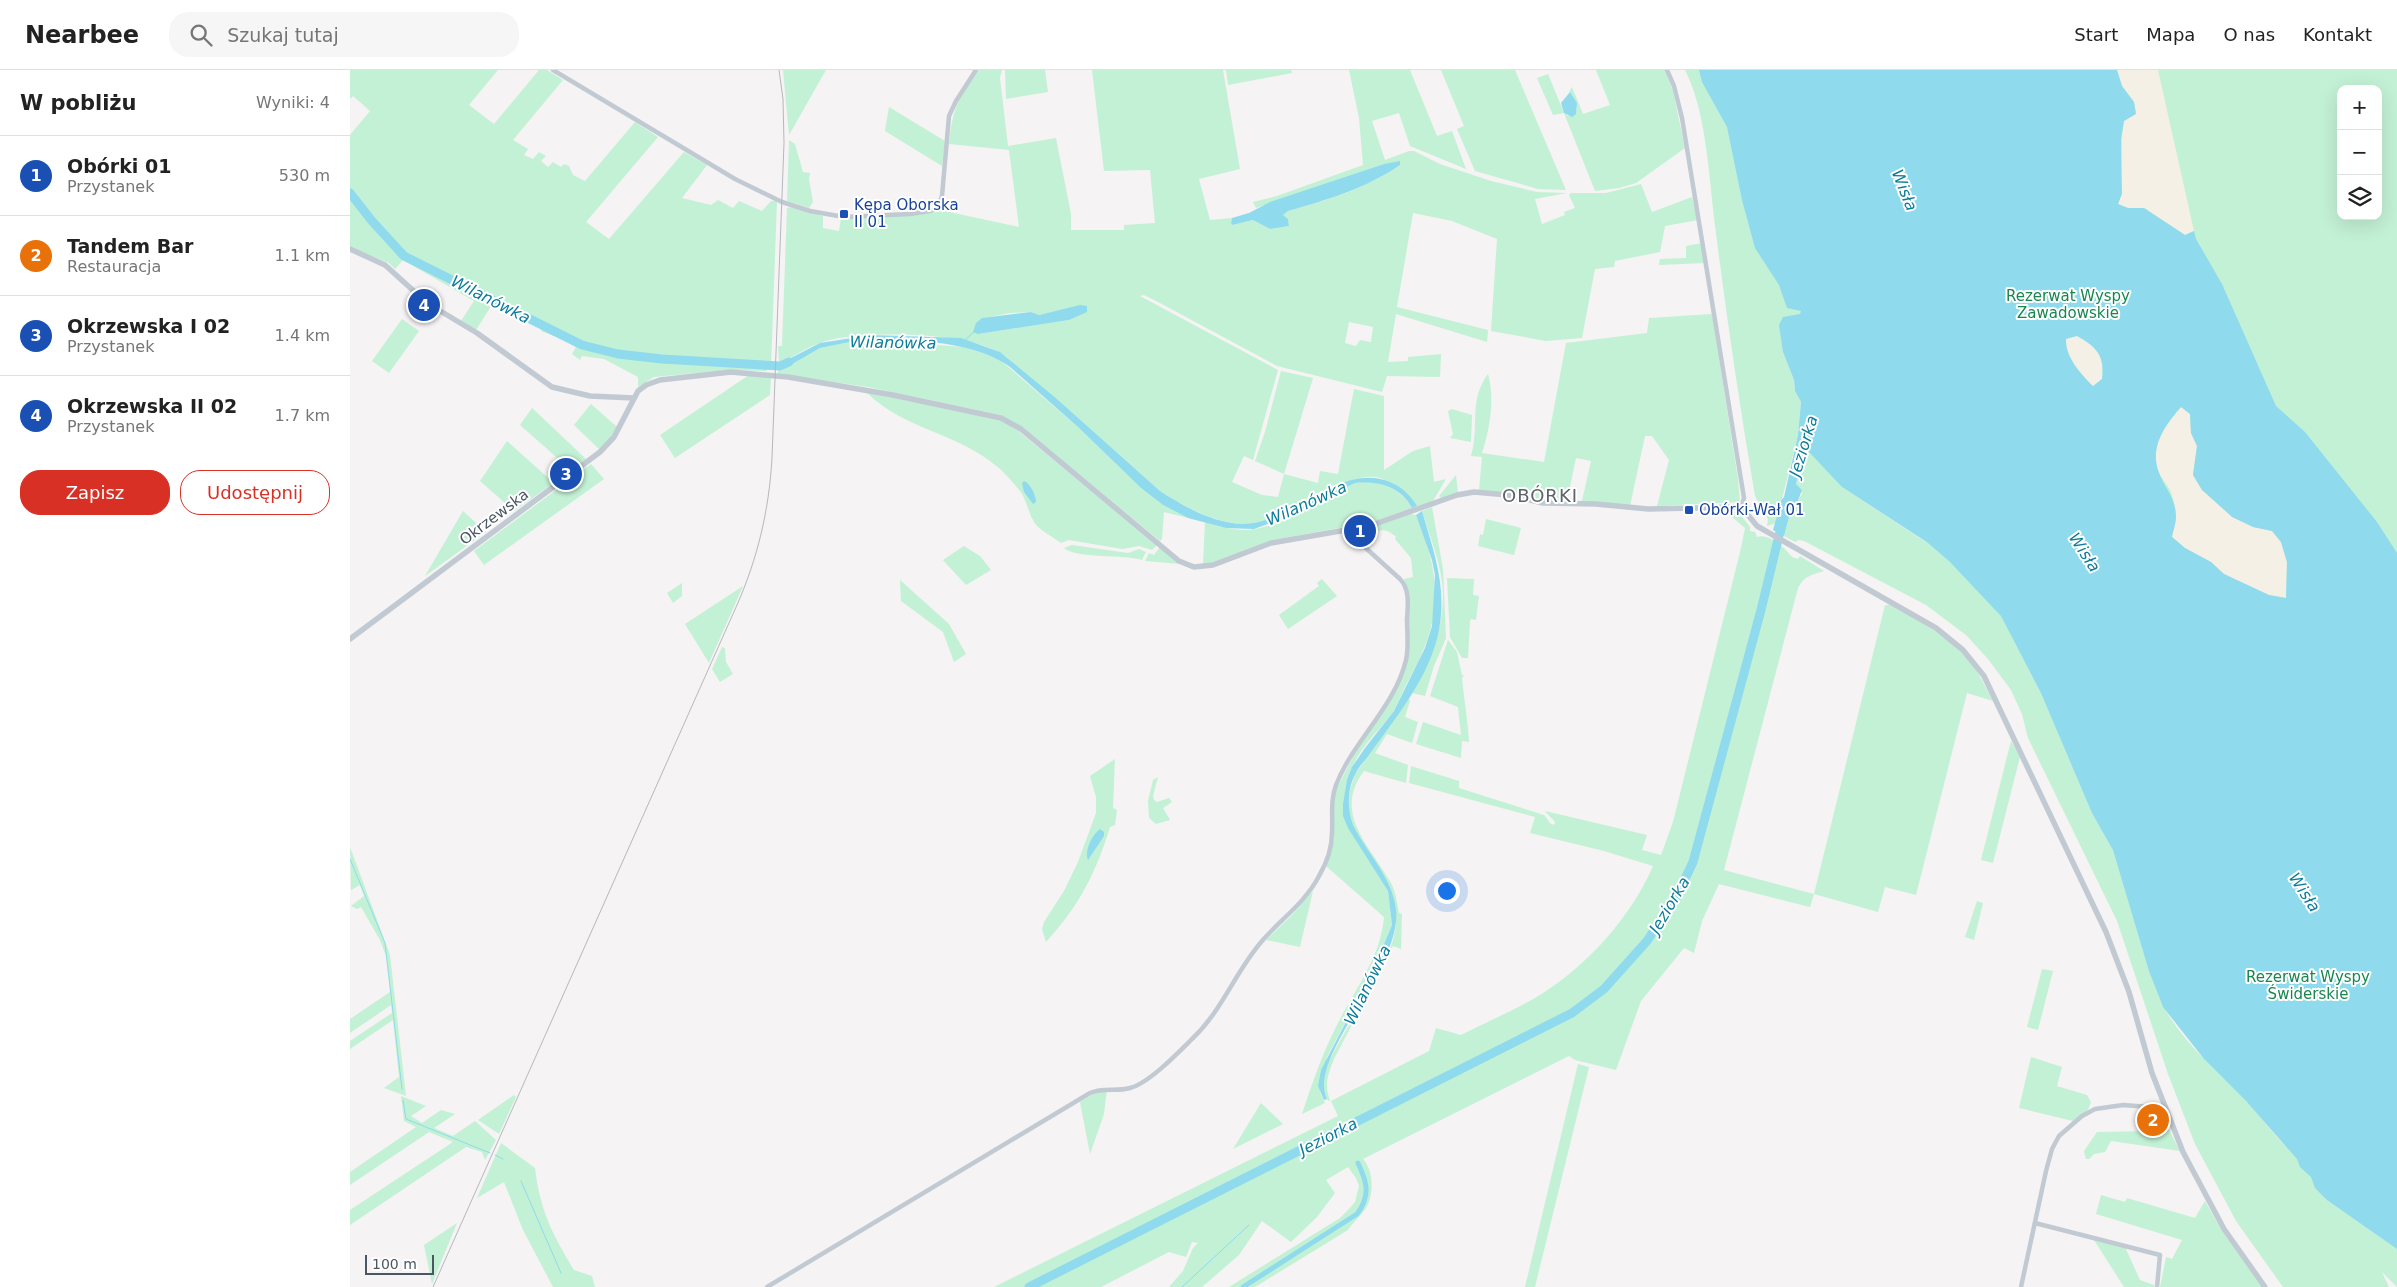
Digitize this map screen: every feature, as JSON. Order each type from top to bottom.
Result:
[{"type":"street","points":[[553,70],[758,192],[810,211],[844,217],[910,214],[938,208],[942,196],[949,116],[956,101],[976,70]]},
{"type":"street","points":[[1667,70],[1679,103],[1702,232],[1744,498],[1741,508]]},
{"type":"street","points":[[350,249],[385,265],[427,303],[477,333],[552,387],[590,396],[634,398],[642,388],[655,381],[706,374],[740,373],[788,377],[893,395],[1001,418],[1020,428],[1179,561],[1194,567],[1213,566],[1287,539],[1369,526],[1457,495],[1474,492],[1508,495],[1543,503],[1596,504],[1641,509],[1741,508]]},
{"type":"street","name":"Okrzewska","points":[[350,639],[600,452],[619,430],[634,398]]},
{"type":"street","points":[[1741,508],[1752,522],[1764,530],[1936,628],[1963,650],[1984,676],[2106,932],[2129,992],[2164,1108],[2182,1152],[2224,1229],[2265,1287]]},
{"type":"street","points":[[767,1287],[1090,1093],[1106,1088],[1130,1089],[1141,1084],[1193,1039],[1209,1021],[1257,947],[1302,902],[1320,875],[1330,849],[1332,800],[1336,786],[1353,752],[1392,692],[1406,659],[1407,613],[1405,587],[1400,579],[1347,531]]},
{"type":"street","points":[[2020,1287],[2052,1149],[2059,1136],[2082,1116],[2112,1105],[2164,1108]]},
{"type":"street","points":[[2035,1223],[2160,1255],[2157,1287]]},
{"type":"green space","points":[[350,70],[498,70],[469,105],[494,124],[539,70],[547,70],[563,80],[513,140],[528,149],[524,155],[533,159],[539,152],[546,156],[541,161],[548,167],[553,162],[561,167],[564,164],[569,166],[573,175],[585,181],[635,122],[658,137],[586,222],[609,239],[684,152],[707,165],[682,198],[711,205],[718,200],[733,208],[739,201],[762,211],[771,201],[777,201],[771,367],[767,367],[766,371],[729,370],[654,377],[638,387],[638,377],[604,359],[582,356],[580,360],[572,354],[577,345],[541,331],[543,327],[493,303],[476,330],[461,321],[474,301],[403,260],[395,269],[389,263],[350,247],[350,135],[370,111],[353,96],[350,99]]},
{"type":"green space","points":[[783,70],[826,70],[789,135]]},
{"type":"green space","points":[[979,70],[1002,70],[1000,78],[1008,146],[1056,138],[1071,214],[1071,230],[1124,230],[1124,225],[1155,223],[1150,170],[1104,171],[1092,70],[1223,70],[1240,169],[1199,179],[1210,220],[1232,218],[1232,225],[1253,220],[1270,229],[1289,226],[1288,219],[1283,215],[1288,211],[1346,193],[1400,165],[1400,162],[1384,164],[1256,208],[1253,202],[1277,196],[1363,165],[1359,118],[1349,70],[1410,70],[1437,136],[1452,131],[1466,169],[1410,146],[1399,113],[1372,121],[1385,160],[1414,151],[1440,164],[1491,181],[1537,192],[1567,193],[1535,199],[1542,224],[1565,215],[1564,212],[1575,208],[1569,195],[1571,193],[1606,193],[1641,184],[1652,212],[1692,197],[1698,220],[1665,226],[1660,252],[1615,261],[1614,267],[1595,269],[1582,338],[1546,341],[1491,331],[1497,239],[1452,221],[1413,213],[1397,307],[1488,330],[1487,342],[1396,314],[1388,362],[1408,361],[1408,357],[1441,354],[1440,377],[1387,376],[1382,392],[1277,366],[1160,303],[1144,295],[1140,296],[1278,370],[1253,460],[1244,456],[1232,482],[1262,495],[1278,497],[1284,474],[1318,483],[1320,471],[1338,474],[1354,389],[1384,396],[1384,470],[1413,451],[1430,446],[1434,482],[1446,479],[1433,501],[1417,506],[1389,482],[1380,478],[1369,477],[1341,485],[1274,518],[1252,523],[1228,522],[1204,515],[1160,491],[1057,399],[1015,366],[1003,354],[983,345],[930,336],[852,336],[820,343],[779,364],[778,346],[782,346],[787,208],[792,207],[823,216],[823,228],[839,231],[841,218],[918,215],[940,210],[1019,227],[1009,150],[949,144],[954,112]],"holes":[[[1056,311],[1069,320],[978,334],[981,321],[984,318],[1010,313],[1031,312],[1039,315]],[[1349,322],[1373,327],[1371,342],[1360,340],[1356,346],[1345,343]]]},
{"type":"green space","points":[[1005,70],[1045,70],[1048,92],[1006,99]]},
{"type":"green space","points":[[1226,70],[1291,70],[1292,73],[1228,85]]},
{"type":"green space","points":[[1441,70],[1515,70],[1566,190],[1538,189],[1475,171],[1457,129],[1464,126]]},
{"type":"green space","points":[[1596,70],[1665,70],[1673,91],[1685,148],[1636,183],[1619,188],[1595,191],[1564,113],[1568,116],[1577,110],[1576,103],[1569,92],[1572,87],[1583,114],[1610,105]]},
{"type":"green space","name":"Rezerwat Wyspy Zawadowskie","points":[[1685,70],[2397,70],[2397,1287],[2382,1272],[2389,1287],[2283,1287],[2236,1221],[2195,1144],[2168,1074],[2117,921],[2028,738],[2022,714],[2011,690],[1988,659],[1966,635],[1926,605],[1804,541],[1799,540],[1795,542],[1784,536],[1791,510],[1802,494],[1796,484],[1806,444],[1842,487],[1927,543],[1783,352],[1794,380],[1795,391],[1801,402],[1798,435],[1776,523],[1767,526],[1768,519],[1755,496],[1729,332],[1699,108]],"holes":[[[2158,995],[2287,1148],[2186,1039],[2175,1025]]]},
{"type":"green space","points":[[1548,74],[1564,113],[1553,115],[1537,78]]},
{"type":"green space","points":[[889,107],[945,141],[942,166],[885,131]]},
{"type":"green space","points":[[789,140],[795,144],[803,172],[810,173],[809,179],[813,202],[809,208],[787,201]]},
{"type":"green space","points":[[1702,243],[1705,263],[1659,265],[1660,259],[1686,258],[1686,246]]},
{"type":"green space","points":[[1712,314],[1740,502],[1657,506],[1669,460],[1652,436],[1645,436],[1630,506],[1582,501],[1591,461],[1576,458],[1567,501],[1537,500],[1479,490],[1482,457],[1471,456],[1475,434],[1478,394],[1488,374],[1491,393],[1491,413],[1482,453],[1544,462],[1566,343],[1647,333],[1649,318]]},
{"type":"green space","points":[[402,319],[419,331],[389,373],[372,361]]},
{"type":"green space","points":[[860,340],[965,347],[999,359],[1078,427],[1141,488],[1163,505],[1188,518],[1164,512],[1162,539],[1160,541],[1024,429],[1001,415],[868,387],[778,374],[778,368],[789,366],[820,348]]},
{"type":"green space","points":[[1281,371],[1313,378],[1284,474],[1255,461],[1265,432]]},
{"type":"green space","points":[[749,375],[771,377],[770,395],[675,458],[660,435]]},
{"type":"green space","points":[[867,393],[998,420],[1011,425],[1157,545],[1152,550],[1139,546],[1122,549],[1069,540],[1061,543],[1036,525],[1022,494],[999,468],[966,446],[899,416],[882,406]]},
{"type":"green space","points":[[591,404],[617,427],[599,449],[574,425]]},
{"type":"green space","points":[[532,408],[586,459],[571,470],[520,425]]},
{"type":"green space","points":[[1452,409],[1472,415],[1471,442],[1450,438],[1453,434],[1448,411]]},
{"type":"green space","points":[[507,441],[554,483],[514,511],[480,481]]},
{"type":"green space","points":[[591,464],[604,479],[484,565],[474,551]]},
{"type":"green space","points":[[1456,475],[1458,493],[1441,498],[1439,496]]},
{"type":"green space","points":[[1363,482],[1385,485],[1391,488],[1403,496],[1412,508],[1373,522],[1272,540],[1212,563],[1203,564],[1205,522],[1243,530],[1268,526],[1293,516],[1355,483]]},
{"type":"green space","points":[[1432,507],[1443,569],[1446,638],[1434,666],[1425,696],[1412,693],[1436,640],[1440,626],[1443,597],[1439,564],[1422,511]]},
{"type":"green space","points":[[463,511],[486,532],[425,576]]},
{"type":"green space","points":[[1735,511],[1739,513],[1750,527],[1750,531],[1755,532],[1757,537],[1762,536],[1772,539],[1792,557],[1798,559],[1800,556],[1824,571],[1806,578],[1798,588],[1724,870],[1814,894],[1810,907],[1719,884],[1702,921],[1694,953],[1684,948],[1641,1001],[1616,1070],[1575,1060],[1569,1056],[1363,1159],[1367,1164],[1372,1183],[1369,1202],[1362,1214],[1348,1230],[1255,1287],[1229,1287],[1340,1218],[1355,1202],[1359,1186],[1348,1167],[1326,1180],[1335,1193],[1317,1217],[1291,1242],[1262,1221],[1239,1255],[1202,1287],[1169,1287],[1183,1271],[1193,1248],[1198,1243],[1192,1242],[1186,1257],[1169,1252],[1101,1287],[994,1287],[1338,1116],[1331,1101],[1429,1051],[1436,1028],[1461,1035],[1513,1010],[1560,981],[1592,953],[1621,920],[1653,866],[1604,851],[1530,833],[1535,817],[1409,783],[1411,766],[1459,781],[1459,788],[1544,815],[1554,825],[1555,822],[1545,811],[1647,835],[1642,850],[1661,855],[1673,822],[1741,548],[1745,528],[1732,517]]},
{"type":"green space","points":[[1410,514],[1416,515],[1431,561],[1435,582],[1435,602],[1432,621],[1427,641],[1395,709],[1365,746],[1352,768],[1343,816],[1388,891],[1392,925],[1374,968],[1327,1057],[1320,1092],[1325,1103],[1302,1114],[1327,1047],[1366,973],[1382,932],[1384,917],[1326,866],[1334,839],[1334,799],[1337,788],[1356,751],[1395,691],[1409,649],[1409,596],[1404,579],[1413,577],[1411,558],[1391,533],[1382,530],[1378,531],[1363,544],[1360,540],[1362,531]]},
{"type":"green space","points":[[1486,519],[1521,528],[1514,555],[1478,546],[1480,534],[1483,535]]},
{"type":"green space","points":[[1072,545],[1128,553],[1139,549],[1146,552],[1142,560],[1079,554],[1064,548]]},
{"type":"green space","points":[[964,546],[980,556],[991,570],[966,585],[943,560]]},
{"type":"green space","points":[[1160,547],[1180,564],[1145,561],[1149,553],[1154,555]]},
{"type":"green space","points":[[1447,578],[1474,579],[1473,595],[1479,596],[1476,620],[1471,619],[1470,621],[1468,658],[1462,658],[1450,637]]},
{"type":"green space","points":[[1322,579],[1337,596],[1288,629],[1279,615],[1319,586],[1317,583]]},
{"type":"green space","points":[[900,580],[949,624],[966,654],[954,662],[943,632],[901,601]]},
{"type":"green space","points":[[682,583],[682,596],[673,603],[667,593]]},
{"type":"green space","points":[[743,586],[709,663],[685,624]]},
{"type":"green space","points":[[1885,605],[1890,605],[1924,624],[1957,647],[1982,679],[1993,701],[1967,693],[1916,895],[1885,887],[1878,912],[1814,894]]},
{"type":"green space","points":[[1448,640],[1457,652],[1462,675],[1464,675],[1462,678],[1469,742],[1462,741],[1461,758],[1416,744],[1423,722],[1461,735],[1458,707],[1430,696]]},
{"type":"green space","points":[[722,647],[725,648],[726,662],[733,674],[720,682],[712,669]]},
{"type":"green space","points":[[1409,698],[1410,701],[1405,717],[1418,722],[1412,743],[1387,734],[1375,753],[1408,765],[1406,783],[1364,771],[1355,786],[1352,801],[1353,815],[1358,829],[1391,883],[1399,913],[1402,914],[1401,949],[1393,946],[1386,960],[1394,936],[1396,917],[1394,901],[1389,886],[1364,847],[1350,818],[1350,789],[1356,773]]},
{"type":"green space","points":[[2011,741],[2020,757],[1993,863],[1981,860]]},
{"type":"green space","points":[[1115,759],[1113,808],[1117,810],[1115,825],[1110,827],[1099,859],[1077,902],[1058,929],[1046,942],[1042,929],[1044,922],[1064,891],[1078,862],[1096,813],[1096,797],[1090,776]]},
{"type":"green space","points":[[1158,777],[1153,796],[1154,800],[1157,802],[1169,798],[1172,802],[1163,808],[1170,820],[1156,824],[1149,818],[1148,801],[1153,780]]},
{"type":"green space","points":[[350,847],[390,955],[406,1096],[384,1088],[399,1077],[393,1020],[350,1049],[350,1041],[392,1013],[391,1005],[350,1033],[350,1019],[390,992],[386,956],[380,940],[361,907],[357,909],[351,906],[364,896],[360,885],[351,890]]},
{"type":"green space","points":[[1313,891],[1300,947],[1266,940],[1291,916]]},
{"type":"green space","points":[[1977,901],[1983,903],[1974,940],[1965,937]]},
{"type":"green space","points":[[2042,969],[2053,971],[2038,1030],[2027,1027]]},
{"type":"green space","points":[[1369,992],[1332,1064],[1327,1089],[1330,1100],[1328,1101],[1324,1094],[1323,1081],[1328,1063]]},
{"type":"green space","points":[[2031,1057],[2062,1067],[2057,1086],[2087,1095],[2091,1102],[2088,1110],[2073,1121],[2019,1108]]},
{"type":"green space","points":[[1578,1064],[1589,1067],[1535,1287],[1525,1287]]},
{"type":"green space","points":[[1107,1090],[1104,1114],[1090,1154],[1080,1102],[1093,1094]]},
{"type":"green space","points":[[514,1095],[516,1097],[499,1134],[478,1120]]},
{"type":"green space","points":[[401,1096],[426,1106],[411,1116],[422,1123],[441,1110],[455,1114],[434,1128],[453,1136],[475,1121],[496,1140],[485,1160],[482,1152],[466,1147],[350,1225],[350,1210],[453,1142],[429,1132],[350,1185],[350,1172],[416,1127],[404,1121]]},
{"type":"green space","points":[[1261,1103],[1283,1124],[1233,1149]]},
{"type":"green space","points":[[2168,1128],[2180,1151],[2111,1141],[2105,1152],[2094,1154],[2089,1159],[2086,1159],[2084,1151],[2097,1132],[2153,1131]]},
{"type":"green space","points":[[501,1143],[535,1168],[540,1197],[559,1245],[574,1270],[592,1276],[595,1287],[553,1287],[523,1230],[504,1182],[477,1198]]},
{"type":"green space","points":[[2101,1195],[2125,1202],[2127,1198],[2195,1218],[2205,1201],[2222,1231],[2263,1287],[2160,1287],[2166,1257],[2172,1259],[2182,1240],[2096,1214]]},
{"type":"green space","points":[[457,1223],[432,1284],[424,1245]]},
{"type":"green space","points":[[2094,1240],[2125,1247],[2140,1280],[2154,1285],[2154,1287],[2124,1287]]},
{"type":"sand","points":[[2117,70],[2158,70],[2194,231],[2185,235],[2144,208],[2128,208],[2118,204],[2124,121],[2136,113],[2134,102],[2122,86]]},
{"type":"sand","points":[[2077,336],[2090,344],[2101,358],[2102,379],[2093,387],[2083,376],[2068,352],[2066,338]]},
{"type":"sand","points":[[2181,407],[2190,414],[2191,433],[2197,446],[2193,475],[2202,490],[2253,527],[2272,531],[2281,542],[2287,562],[2286,598],[2269,595],[2224,574],[2211,562],[2185,548],[2172,537],[2175,519],[2174,501],[2158,470],[2156,452],[2165,428]]},
{"type":"water","name":"Rezerwat Wyspy Zawadowskie","points":[[1699,70],[2117,70],[2122,86],[2134,102],[2136,114],[2124,121],[2121,139],[2122,194],[2118,204],[2128,208],[2144,208],[2185,235],[2194,231],[2196,239],[2222,284],[2276,406],[2305,432],[2377,522],[2397,553],[2397,1249],[2327,1200],[2315,1188],[2311,1177],[2300,1167],[2297,1159],[2246,1101],[2204,1059],[2163,1007],[2149,971],[2113,850],[2092,813],[2041,693],[2001,616],[1949,561],[1928,543],[1842,487],[1809,452],[1806,445],[1796,484],[1802,490],[1797,503],[1791,510],[1784,536],[1773,530],[1780,506],[1779,503],[1784,497],[1798,435],[1801,402],[1795,391],[1794,380],[1783,352],[1779,325],[1783,317],[1800,314],[1801,311],[1787,308],[1779,285],[1755,248],[1742,200],[1727,127],[1702,82]],"holes":[[[2077,336],[2090,344],[2101,358],[2102,379],[2093,386],[2078,370],[2066,346],[2066,339]],[[2181,407],[2190,414],[2191,433],[2197,446],[2193,475],[2202,490],[2232,517],[2253,527],[2272,531],[2281,542],[2287,562],[2286,598],[2269,595],[2224,574],[2211,562],[2185,548],[2172,537],[2176,520],[2174,503],[2158,470],[2156,452],[2165,428]]]},
{"type":"water","points":[[1570,92],[1577,103],[1576,114],[1572,117],[1564,113],[1561,103]]},
{"type":"water","points":[[1400,161],[1400,165],[1360,187],[1332,198],[1288,211],[1283,215],[1288,219],[1289,226],[1270,229],[1253,220],[1232,225],[1231,223],[1232,218],[1249,213],[1270,202],[1384,164]]},
{"type":"water","points":[[1080,305],[1087,306],[1087,312],[1069,320],[978,334],[973,332],[976,323],[982,318],[1031,312],[1039,315]]},
{"type":"water","points":[[871,335],[961,338],[1000,352],[1057,399],[1160,491],[1204,515],[1216,519],[1241,524],[1253,523],[1288,511],[1339,484],[1357,479],[1374,478],[1392,483],[1400,487],[1417,506],[1412,508],[1395,490],[1380,484],[1355,483],[1287,517],[1254,529],[1226,528],[1188,518],[1163,505],[1141,488],[1078,427],[1010,367],[995,358],[941,343],[921,341],[866,342],[860,340],[820,348],[789,366],[778,368],[779,364],[820,343]]},
{"type":"water","points":[[1024,481],[1034,493],[1036,502],[1033,504],[1024,492],[1022,483]]},
{"type":"water","points":[[1422,511],[1435,556],[1440,584],[1441,614],[1435,647],[1411,696],[1357,770],[1351,785],[1349,799],[1353,825],[1390,886],[1394,897],[1396,909],[1394,932],[1385,958],[1372,984],[1341,1036],[1330,1059],[1324,1081],[1327,1099],[1324,1100],[1318,1086],[1321,1070],[1374,968],[1392,925],[1388,891],[1348,828],[1343,816],[1343,804],[1347,780],[1352,767],[1394,711],[1425,648],[1432,626],[1435,575],[1432,560],[1416,515]]},
{"type":"water","points":[[1100,829],[1104,832],[1104,836],[1088,860],[1087,852],[1090,843]]},
{"type":"waterway","name":"Wilanówka","points":[[350,193],[372,221],[404,256],[582,345],[618,354],[662,359],[780,366],[789,362]]},
{"type":"waterway","points":[[964,341],[974,332]]},
{"type":"waterway","name":"Jeziorka","points":[[1029,1287],[1572,1013],[1604,989],[1647,941],[1677,896],[1693,862],[1761,610],[1782,523]]},
{"type":"waterway","points":[[350,859],[385,943],[402,1089]]},
{"type":"waterway","points":[[403,1100],[406,1119],[490,1153]]},
{"type":"waterway","points":[[495,1155],[503,1159]]},
{"type":"waterway","points":[[1243,1287],[1357,1214],[1366,1195],[1364,1176],[1358,1163]]},
{"type":"waterway","points":[[521,1181],[561,1273]]},
{"type":"waterway","points":[[1182,1287],[1249,1225]]},
{"type":"railway","points":[[433,1287],[737,605],[757,551],[765,515],[772,458],[784,143],[783,99],[779,70]]},
{"type":"place","name":"Kępa Oborska II 01","points":[[844,214]]},
{"type":"place","name":"Okrzewska II 02","points":[[424,305]]},
{"type":"place","name":"Okrzewska I 02","points":[[566,474]]},
{"type":"place","name":"Obórki-Wał 01","points":[[1689,510]]},
{"type":"place","name":"Obórki 01","points":[[1360,531]]},
{"type":"place","name":"Tandem Bar","points":[[2153,1120]]},
{"type":"district","name":"OBÓRKI","points":[[1540,496]]},
{"type":"water label","name":"Wisła","points":[[1905,190]]},
{"type":"water label","name":"Wisła","points":[[2085,552]]},
{"type":"water label","name":"Wisła","points":[[2305,892]]},
{"type":"park label","name":"Rezerwat Wyspy Świderskie","points":[[2308,986]]}]
